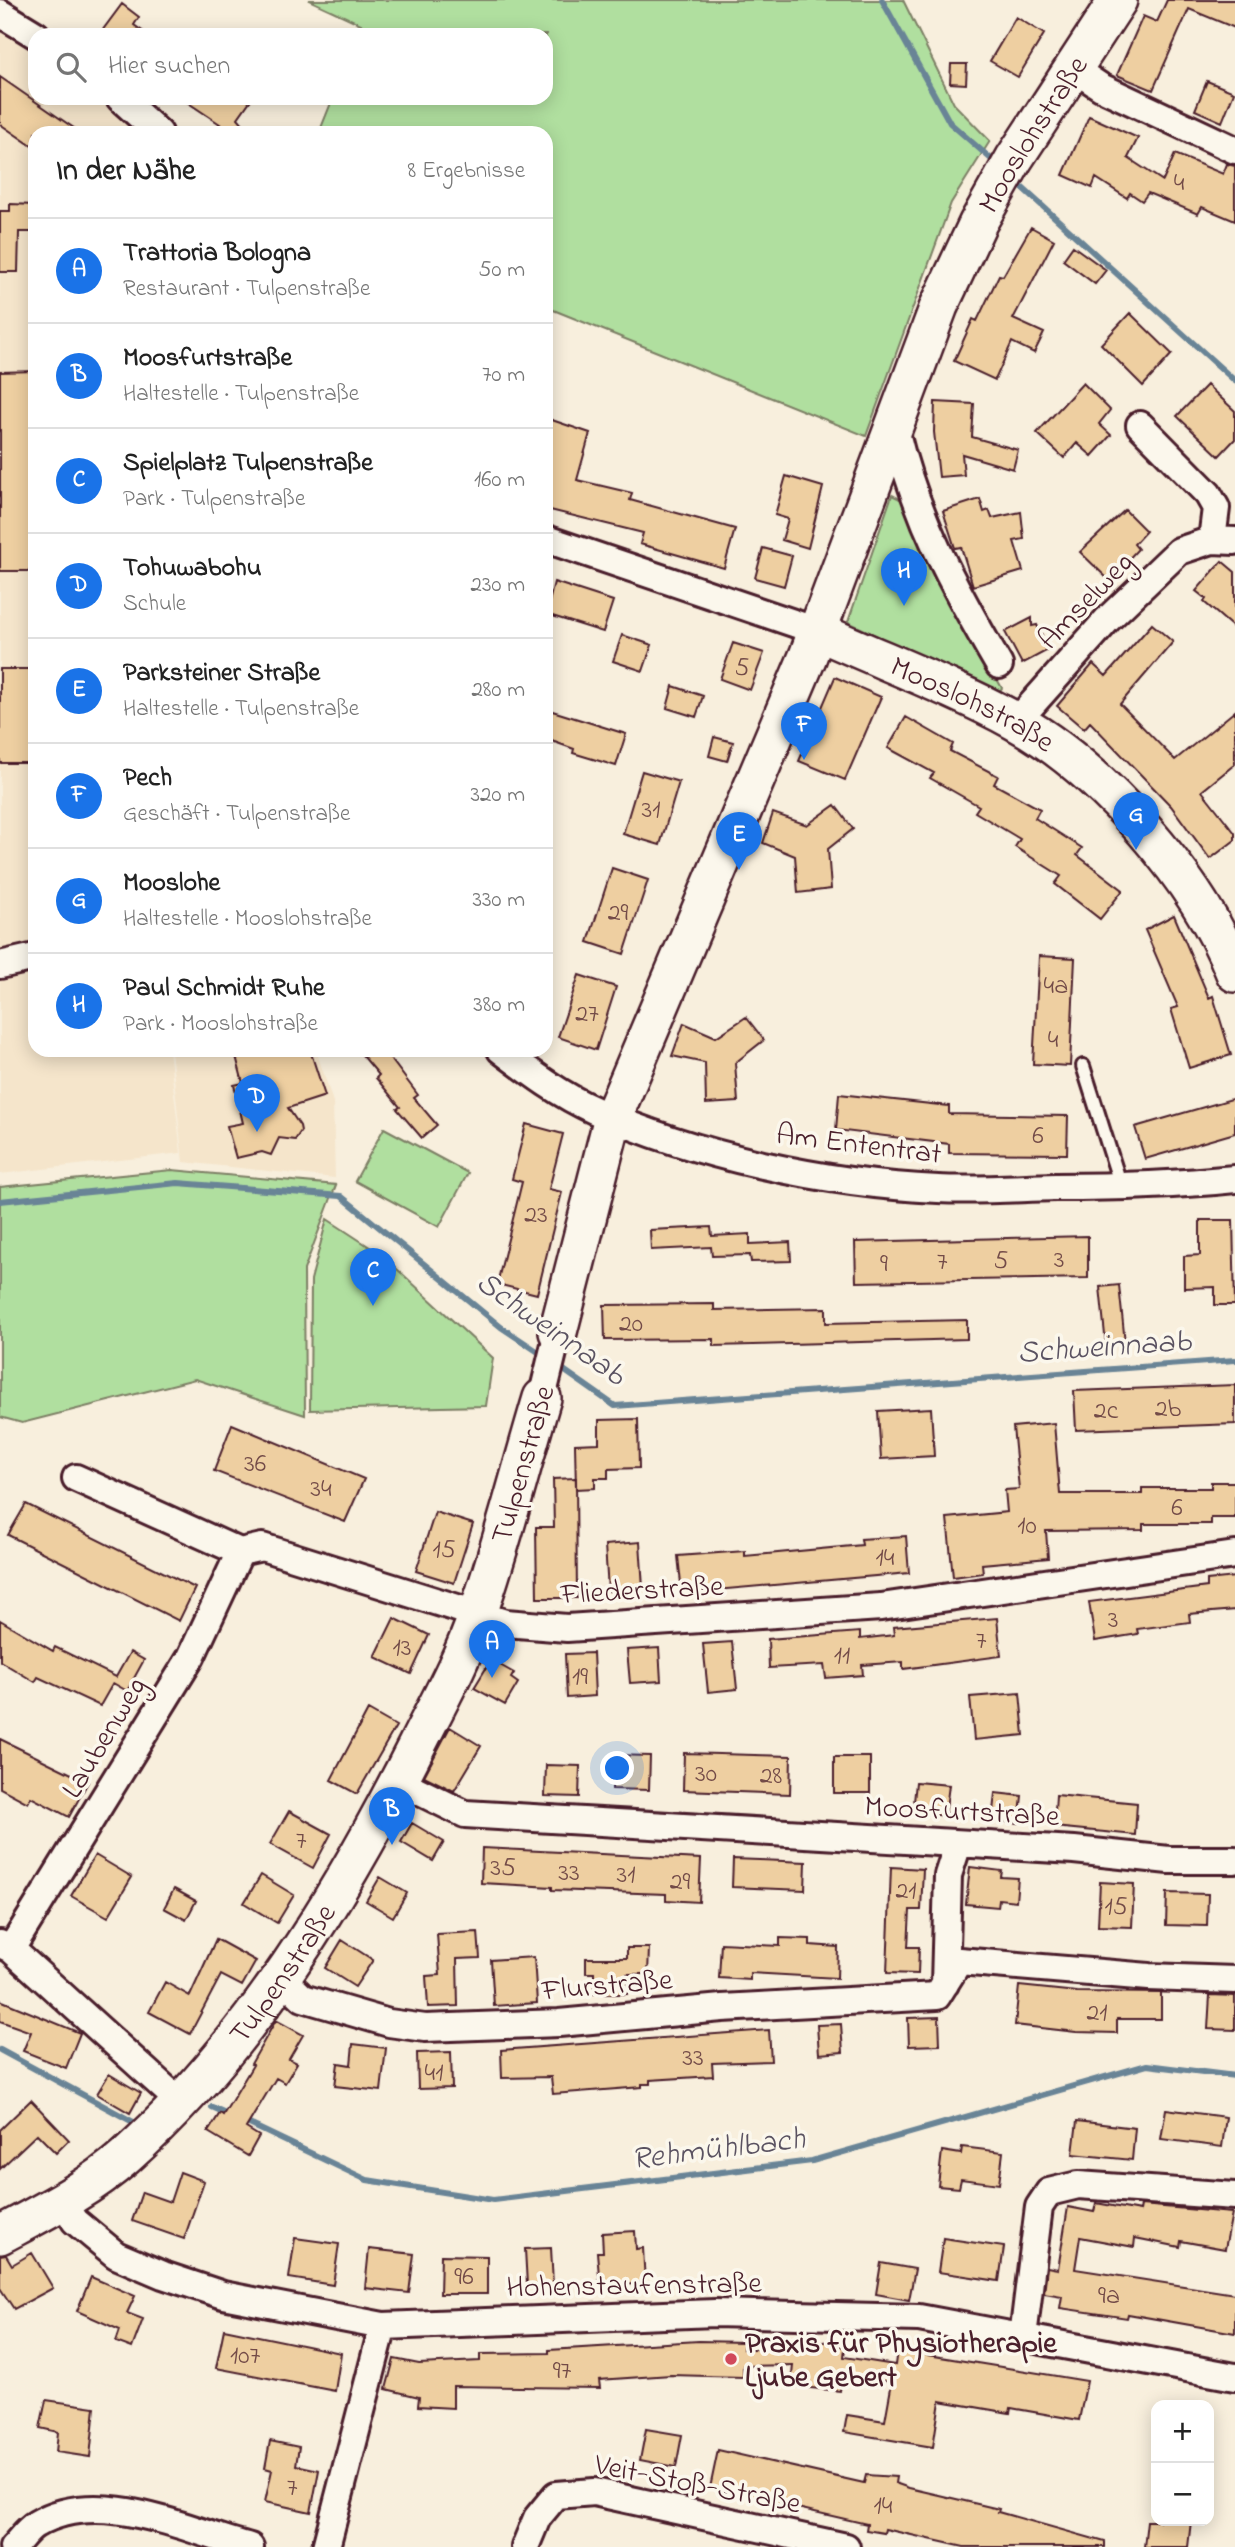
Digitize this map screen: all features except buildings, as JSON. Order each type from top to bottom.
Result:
[{"type":"street","name":"Mooslohstraße","points":[[1118,0],[1006,173],[939,306],[817,631],[1017,722],[1070,761],[1129,813],[1196,895],[1235,973]]},
{"type":"street","points":[[0,13],[28,30]]},
{"type":"street","points":[[1074,68],[1101,87],[1235,150]]},
{"type":"street","points":[[128,105],[151,126]]},
{"type":"street","name":"Amselweg","points":[[1017,722],[1107,620],[1179,551],[1223,540],[1216,508],[1208,495],[1140,425]]},
{"type":"street","name":"Mooslohstraße","points":[[895,429],[905,470],[928,535],[999,665]]},
{"type":"street","points":[[553,542],[817,631]]},
{"type":"street","name":"Tulpenstraße","points":[[0,2235],[63,2201],[123,2159],[181,2103],[237,2036],[280,1976],[336,1892],[398,1781],[461,1657],[477,1616],[542,1398],[613,1117],[817,631]]},
{"type":"street","points":[[0,965],[28,959]]},
{"type":"street","name":"Am Ententrat","points":[[509,1057],[538,1079],[613,1117],[760,1164],[846,1180],[939,1189],[1121,1186],[1235,1179]]},
{"type":"street","name":"Fliederstraße","points":[[76,1478],[240,1552],[262,1547],[477,1616],[505,1623],[567,1628],[881,1608],[1235,1555]]},
{"type":"street","name":"Laubenweg","points":[[5,1947],[191,1657],[240,1552]]},
{"type":"street","name":"Moosfurtstraße","points":[[398,1781],[465,1814],[1074,1850],[1169,1860],[1235,1860]]},
{"type":"street","points":[[945,1985],[948,1875],[958,1844]]},
{"type":"street","points":[[5,1947],[181,2103]]},
{"type":"street","name":"Flurstraße","points":[[280,1976],[303,1998],[388,2023],[425,2028],[559,2023],[722,2008],[914,1999],[937,1996],[959,1961],[1149,1977],[1235,1980]]},
{"type":"street","points":[[1023,2337],[1040,2207],[1049,2192],[1078,2185],[1235,2196]]},
{"type":"street","name":"Hohenstaufenstraße","points":[[63,2201],[75,2221],[116,2255],[163,2275],[223,2295],[383,2326],[715,2313],[919,2318],[1235,2377]]},
{"type":"street","points":[[326,2547],[383,2326]]},
{"type":"street","name":"Veit-Stoß-Straße","points":[[526,2547],[537,2518],[556,2495],[594,2492],[846,2547]]},
{"type":"street","points":[[13,2547],[34,2525],[63,2513],[95,2508],[131,2513],[250,2547]]},
{"type":"lane","points":[[1083,1066],[1121,1186]]},
{"type":"shaded area","points":[[0,19],[28,36],[28,105],[118,105],[140,126],[28,126],[28,1057],[170,1057],[181,1153],[0,1174]]},
{"type":"shaded area","points":[[172,1057],[318,1057],[333,1102],[335,1178],[183,1162]]},
{"type":"green space","points":[[309,0],[903,0],[954,104],[990,141],[951,203],[866,436],[553,310],[553,126],[322,126],[330,105],[553,105],[553,28],[360,28],[361,24]]},
{"type":"green space","points":[[892,495],[906,502],[946,590],[1002,688],[998,693],[848,622]]},
{"type":"green space","points":[[384,1128],[468,1173],[439,1227],[355,1181]]},
{"type":"green space","points":[[172,1170],[336,1185],[304,1270],[305,1415],[195,1379],[22,1423],[0,1417],[0,1187]]},
{"type":"green space","points":[[327,1219],[382,1255],[493,1358],[486,1406],[310,1410],[311,1280]]},
{"type":"waterway","points":[[882,0],[950,123],[998,165]]},
{"type":"waterway","points":[[1016,182],[1235,381]]},
{"type":"waterway","name":"Schweinnaab","points":[[0,1201],[178,1183],[341,1196],[501,1327],[546,1357]]},
{"type":"waterway","name":"Schweinnaab","points":[[558,1366],[615,1406],[1235,1360]]},
{"type":"waterway","name":"Rehmühlbach","points":[[0,2050],[135,2123]]},
{"type":"waterway","name":"Rehmühlbach","points":[[243,2121],[367,2180],[493,2200],[812,2161],[1147,2065],[1235,2076]]},
{"type":"waterway","name":"Rehmühlbach","points":[[212,2107],[230,2115]]},
{"type":"place","name":"Paul Schmidt Ruhe","points":[[904,606]]},
{"type":"place","name":"Pech","points":[[804,760]]},
{"type":"place","name":"Mooslohe","points":[[1136,850]]},
{"type":"place","name":"Parksteiner Straße","points":[[739,870]]},
{"type":"place","name":"Tohuwabohu","points":[[257,1132]]},
{"type":"place","name":"Spielplatz Tulpenstraße","points":[[373,1306]]},
{"type":"place","name":"Trattoria Bologna","points":[[492,1678]]},
{"type":"place","name":"Moosfurtstraße","points":[[392,1845]]},
{"type":"place","name":"Praxis für Physiotherapie Ljube Gebert","points":[[731,2359]]}]
